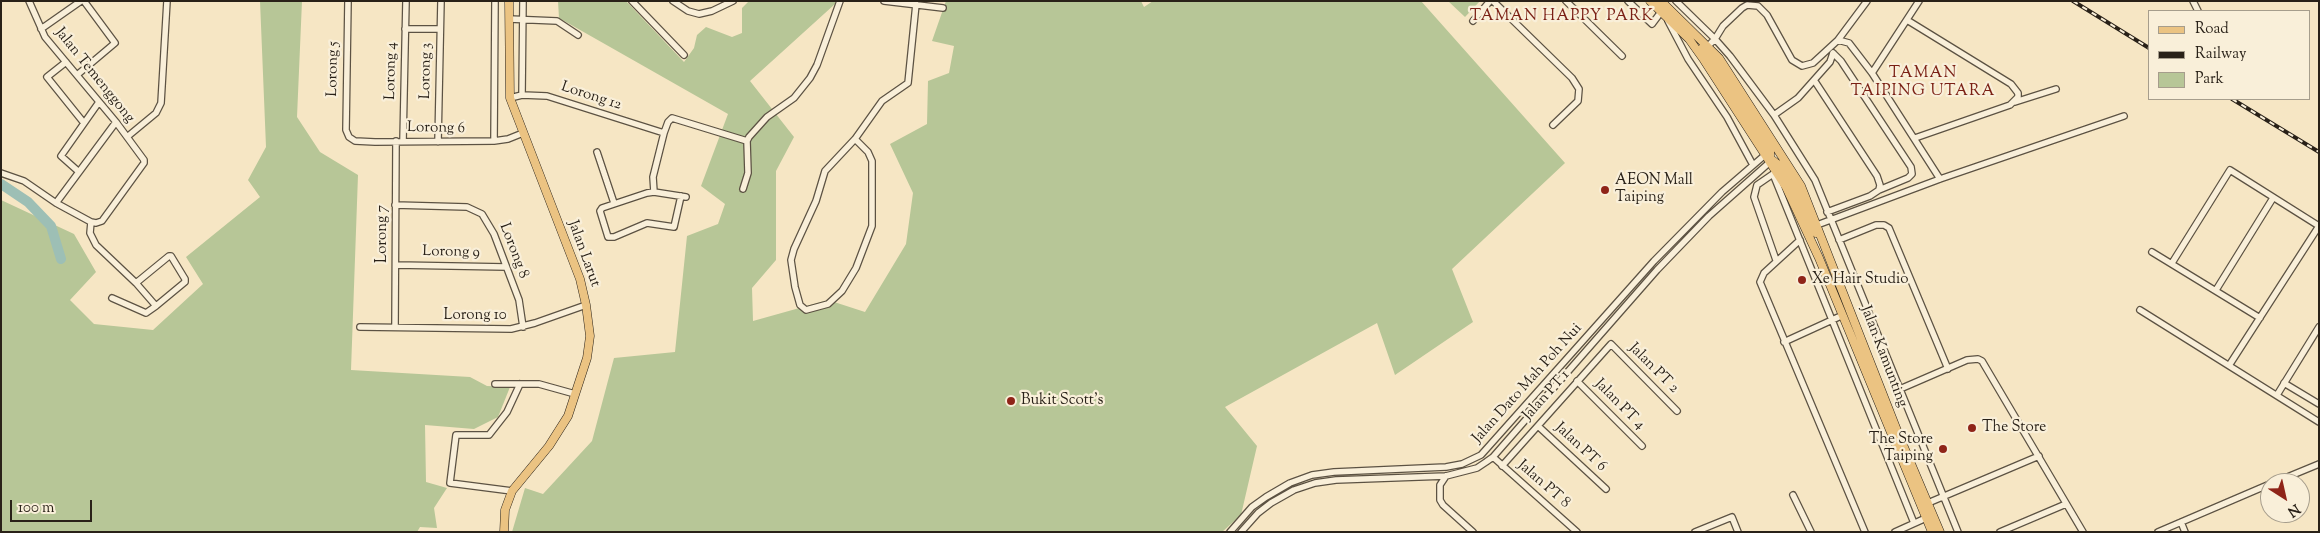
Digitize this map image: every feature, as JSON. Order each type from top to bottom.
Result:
[{"type":"main road","name":"Jalan Larut","points":[[504,532],[505,510],[512,491],[559,431],[575,394],[589,350],[586,305],[580,279],[510,98],[509,1]]},
{"type":"main road","name":"Jalan Kamunting","points":[[1650,1],[1688,40],[1704,60],[1786,187],[1799,212],[1843,315],[1932,532]]},
{"type":"main road","name":"Jalan Kamunting","points":[[1660,1],[1708,46],[1727,69],[1775,147],[1797,178],[1898,433],[1940,532]]},
{"type":"main road","points":[[1695,35],[1752,120],[1770,151],[1768,158],[1780,166],[1790,181],[1814,230],[1821,238]]},
{"type":"street","name":"Jalan Temenggong","points":[[30,1],[41,29],[144,160],[144,163],[102,221],[93,222]]},
{"type":"street","points":[[41,29],[82,1],[115,43],[77,75]]},
{"type":"street","points":[[127,136],[156,113],[161,103],[167,1]]},
{"type":"street","name":"Lorong 5","points":[[348,1],[346,130],[349,137]]},
{"type":"street","name":"Lorong 4","points":[[403,141],[406,1]]},
{"type":"street","name":"Lorong 3","points":[[438,142],[441,1]]},
{"type":"street","points":[[494,141],[495,1]]},
{"type":"street","points":[[522,1],[522,95]]},
{"type":"street","points":[[632,1],[684,55]]},
{"type":"street","points":[[673,1],[688,11],[699,14],[712,11],[733,1]]},
{"type":"street","points":[[743,189],[748,173],[747,141],[758,126],[794,98],[810,78],[820,58],[840,1]]},
{"type":"street","points":[[884,1],[943,8]]},
{"type":"street","points":[[1473,21],[1491,1],[1561,67],[1579,89],[1578,101],[1553,125]]},
{"type":"street","points":[[1566,1],[1622,56]]},
{"type":"street","points":[[1628,1],[1652,24],[1663,14],[1688,59],[1727,117],[1754,165]]},
{"type":"street","points":[[1676,1],[1730,56],[1774,115],[1815,180],[1958,532]]},
{"type":"street","points":[[1708,46],[1715,40],[1723,26],[1742,8],[1753,5],[1763,10],[1792,60],[1797,64],[1808,66],[1838,40],[1868,1]]},
{"type":"street","points":[[1872,73],[1919,1]]},
{"type":"street","points":[[855,139],[868,152],[872,161],[872,226],[856,268],[842,290],[828,304],[806,310],[800,305],[795,286],[792,254],[816,201],[824,170],[855,139],[882,100],[908,83],[916,4]]},
{"type":"street","points":[[509,19],[557,21],[578,35]]},
{"type":"street","points":[[1907,20],[2011,84],[2018,93],[2015,102]]},
{"type":"street","points":[[405,29],[440,29]]},
{"type":"street","points":[[1838,40],[1844,41],[1854,48],[1915,138],[1940,179]]},
{"type":"street","points":[[1827,212],[1870,196],[1879,190],[1908,178],[1912,174],[1911,167],[1841,61],[1833,54],[1829,46]]},
{"type":"street","points":[[1774,115],[1798,98],[1830,62],[1833,54]]},
{"type":"street","points":[[66,62],[48,77],[84,123]]},
{"type":"street","points":[[1814,80],[1877,176],[1880,182],[1879,190]]},
{"type":"street","points":[[1915,138],[2056,88]]},
{"type":"street","name":"Lorong 12","points":[[510,98],[522,95],[547,96],[664,133]]},
{"type":"street","points":[[79,172],[61,156],[99,102]]},
{"type":"street","points":[[1817,225],[1940,179],[2124,116]]},
{"type":"street","points":[[654,192],[653,177],[664,133],[668,122],[672,118],[747,141]]},
{"type":"street","points":[[56,203],[116,122]]},
{"type":"street","name":"Lorong 6","points":[[349,137],[355,141],[494,141],[508,139],[523,133]]},
{"type":"street","name":"Lorong 7","points":[[394,327],[396,141]]},
{"type":"street","points":[[597,152],[614,204]]},
{"type":"street","name":"Jalan Dato Mah Poh Nui","points":[[1230,532],[1252,507],[1266,496],[1290,483],[1312,475],[1334,472],[1446,467],[1462,464],[1481,455],[1654,261],[1703,210],[1754,165],[1768,158]]},
{"type":"street","name":"Jalan Dato Mah Poh Nui","points":[[1241,532],[1258,513],[1271,503],[1294,490],[1315,483],[1336,480],[1446,476],[1477,468],[1493,458],[1661,266],[1768,158]]},
{"type":"street","points":[[2172,263],[2230,170],[2319,226],[2230,364]]},
{"type":"street","points":[[1,173],[24,181],[56,203],[93,222],[90,234],[96,245],[136,283],[156,306]]},
{"type":"street","points":[[1776,260],[1754,197],[1758,185],[1773,174],[1914,523]]},
{"type":"street","points":[[1889,186],[1890,198]]},
{"type":"street","points":[[654,192],[683,196],[674,227],[647,224],[610,237],[600,211],[602,208],[638,195],[654,192]]},
{"type":"street","points":[[2216,290],[2273,198]]},
{"type":"street","name":"Lorong 8","points":[[395,205],[467,207],[474,210],[488,222],[519,300],[523,327]]},
{"type":"street","points":[[1838,240],[1876,225],[1884,224],[1889,228],[1948,369]]},
{"type":"street","points":[[1800,240],[1776,260],[1764,273],[1760,282],[1865,532]]},
{"type":"street","points":[[2152,252],[2260,318]]},
{"type":"street","points":[[112,298],[146,313],[185,282],[184,276],[171,256],[164,258],[136,283]]},
{"type":"street","name":"Lorong 9","points":[[396,265],[506,267]]},
{"type":"street","name":"Lorong 10","points":[[360,327],[511,329],[523,327],[586,305]]},
{"type":"street","points":[[2140,310],[2230,364],[2319,422]]},
{"type":"street","points":[[1784,342],[1843,315]]},
{"type":"street","points":[[2277,395],[2319,327]]},
{"type":"street","name":"Jalan PT 1","points":[[1502,466],[1611,344]]},
{"type":"street","name":"Jalan PT 2","points":[[1611,344],[1677,411]]},
{"type":"street","points":[[1900,389],[1968,360],[1978,359],[1982,361],[2083,532]]},
{"type":"street","name":"Jalan PT 4","points":[[1578,381],[1642,446]]},
{"type":"street","points":[[2284,383],[2319,404]]},
{"type":"street","points":[[495,384],[550,385],[575,394]]},
{"type":"street","points":[[512,491],[450,483],[456,435],[489,435],[507,412],[520,384]]},
{"type":"street","name":"Jalan PT 6","points":[[1538,426],[1606,489]]},
{"type":"street","points":[[1481,455],[1486,462]]},
{"type":"street","points":[[1928,503],[2039,456]]},
{"type":"street","name":"Jalan PT 8","points":[[1493,458],[1577,532]]},
{"type":"street","points":[[2298,473],[2319,464]]},
{"type":"street","points":[[1446,476],[1440,485],[1439,494],[1443,505],[1473,532]]},
{"type":"street","points":[[1436,477],[1440,485]]},
{"type":"street","points":[[2158,532],[2260,489]]},
{"type":"street","points":[[1793,495],[1811,532]]},
{"type":"street","points":[[2000,532],[2066,504]]},
{"type":"street","points":[[1695,532],[1732,517],[1738,532]]},
{"type":"street","points":[[1895,532],[1926,518]]},
{"type":"street","points":[[2181,522],[2185,532]]},
{"type":"green space","points":[[260,1],[302,1],[297,117],[320,152],[358,175],[351,370],[470,377],[487,386],[510,387],[498,417],[474,429],[425,425],[426,482],[447,488],[434,508],[437,528],[420,527],[417,532],[1,532],[1,200],[74,234],[96,272],[70,300],[94,324],[153,330],[203,284],[186,257],[260,197],[248,180],[266,147]]},
{"type":"green space","points":[[558,1],[626,1],[684,62],[694,48],[697,35],[706,27],[732,37],[742,33],[742,8],[749,1],[835,1],[835,4],[750,81],[794,137],[776,171],[776,260],[752,288],[753,321],[828,300],[865,312],[906,244],[913,193],[890,144],[927,124],[928,81],[949,73],[954,46],[932,41],[946,1],[1141,1],[1144,7],[1153,1],[1421,1],[1565,163],[1452,269],[1473,322],[1395,375],[1377,323],[1225,407],[1257,446],[1241,515],[1222,532],[512,532],[525,488],[543,494],[592,441],[614,358],[675,352],[687,236],[718,224],[725,204],[701,186],[728,114],[559,18]]},
{"type":"green space","points":[[1448,1],[1480,1],[1465,17]]},
{"type":"waterway","points":[[1,184],[28,202],[51,226],[61,259]]},
{"type":"railway","points":[[2073,1],[2148,47]]},
{"type":"railway","points":[[2234,100],[2319,152]]},
{"type":"place","name":"AEON Mall Taiping","points":[[1605,190]]},
{"type":"place","name":"Xe Hair Studio","points":[[1802,280]]},
{"type":"place","name":"Bukit Scott's","points":[[1011,401]]},
{"type":"place","name":"The Store","points":[[1972,428]]},
{"type":"place","name":"The Store Taiping","points":[[1943,449]]},
{"type":"district","name":"TAMAN HAPPY PARK","points":[[1562,17]]},
{"type":"district","name":"TAMAN TAIPING UTARA","points":[[1923,83]]}]
